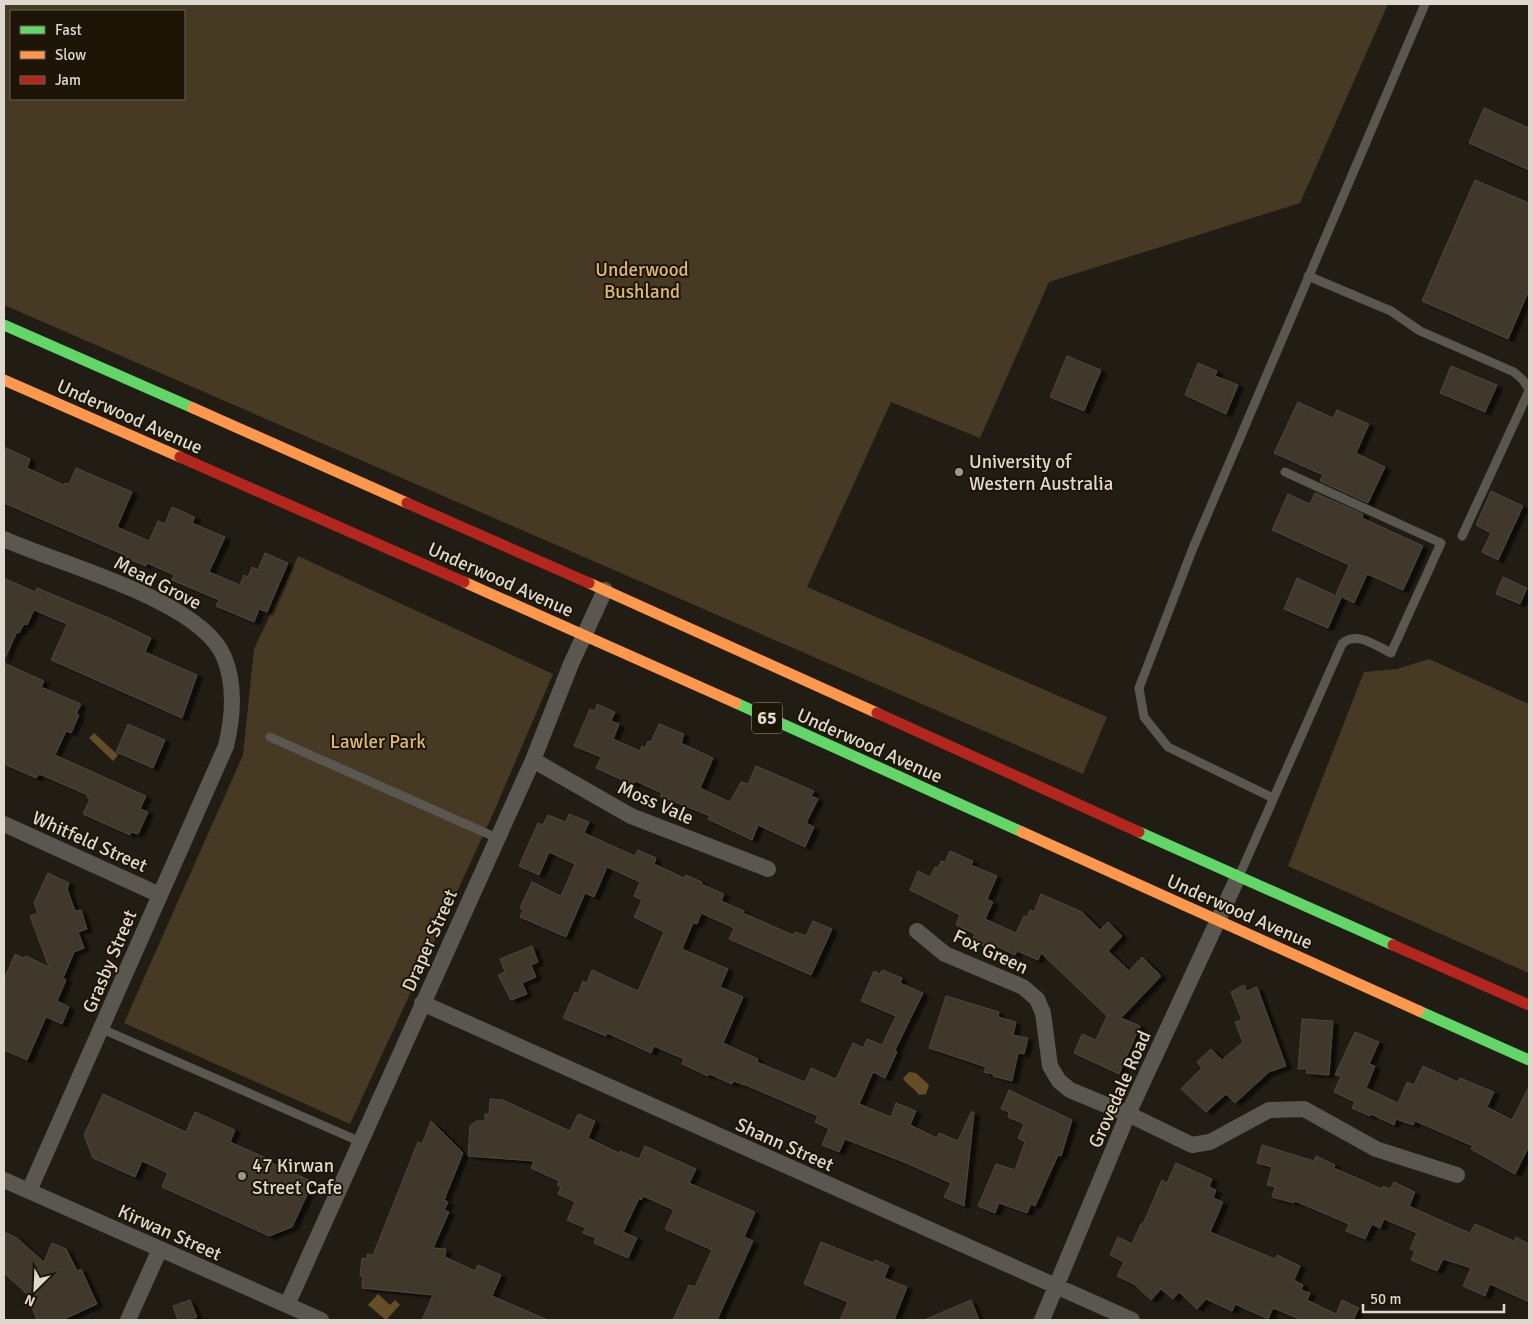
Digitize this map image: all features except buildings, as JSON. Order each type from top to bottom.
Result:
[{"type":"main road","name":"Underwood Avenue","points":[[4,325],[605,590],[1238,876],[1529,1005]]},
{"type":"main road","name":"Underwood Avenue","points":[[4,380],[584,635],[1529,1060]]},
{"type":"street","name":"Mead Grove","points":[[4,538],[110,578],[202,626],[224,656],[233,696],[232,719],[226,746]]},
{"type":"street","name":"Draper Street","points":[[287,1305],[533,760],[584,635],[605,590]]},
{"type":"street","name":"Grasby Street","points":[[29,1191],[226,746]]},
{"type":"street","name":"Moss Vale","points":[[533,760],[631,816],[768,869]]},
{"type":"street","name":"Whitfeld Street","points":[[4,824],[160,895]]},
{"type":"street","name":"Grovedale Road","points":[[1042,1320],[1128,1114],[1238,876]]},
{"type":"street","name":"Fox Green","points":[[917,931],[945,954],[1023,987],[1037,999],[1042,1013],[1050,1066],[1059,1081],[1070,1090],[1128,1114],[1192,1145],[1210,1142],[1269,1110],[1304,1109],[1376,1149],[1457,1175]]},
{"type":"street","name":"Shann Street","points":[[422,1003],[1132,1320]]},
{"type":"street","name":"Kirwan Street","points":[[4,1180],[321,1320]]},
{"type":"street","points":[[128,1320],[160,1249]]},
{"type":"lane","points":[[1273,798],[1168,747],[1144,717],[1139,688],[1194,548],[1425,4]]},
{"type":"lane","points":[[1308,276],[1390,311],[1420,330],[1514,372],[1523,380],[1529,390],[1462,536]]},
{"type":"lane","points":[[1238,876],[1342,644],[1347,639],[1356,637],[1391,653],[1441,542],[1285,472]]},
{"type":"lane","points":[[270,737],[498,838]]},
{"type":"lane","points":[[102,1029],[360,1142]]},
{"type":"green space","name":"Underwood Bushland","points":[[4,4],[1388,4],[1300,203],[1049,282],[980,438],[891,402],[807,587],[1107,717],[1083,774],[4,305]]},
{"type":"green space","name":"Lawler Park","points":[[298,556],[553,674],[496,807],[350,1124],[124,1023],[243,755],[254,649]]},
{"type":"green space","points":[[1429,659],[1529,704],[1529,973],[1288,866],[1364,672],[1397,669]]},
{"type":"shaded area","points":[[94,733],[118,755],[113,761],[89,738]]},
{"type":"shaded area","points":[[909,1072],[916,1073],[929,1085],[926,1094],[919,1095],[904,1080],[903,1078]]},
{"type":"shaded area","points":[[378,1294],[390,1305],[395,1300],[400,1305],[386,1320],[368,1305]]},
{"type":"traffic: fast","points":[[4,325],[193,408]]},
{"type":"traffic: fast","points":[[736,703],[1022,832]]},
{"type":"traffic: fast","points":[[1139,832],[1393,945]]},
{"type":"traffic: fast","points":[[1419,1011],[1529,1060]]},
{"type":"traffic: slow","points":[[4,380],[180,457]]},
{"type":"traffic: slow","points":[[193,408],[407,503]]},
{"type":"traffic: slow","points":[[464,582],[736,703]]},
{"type":"traffic: slow","points":[[589,583],[877,713]]},
{"type":"traffic: slow","points":[[1022,832],[1419,1011]]},
{"type":"traffic: jam","points":[[180,457],[464,582]]},
{"type":"traffic: jam","points":[[407,503],[589,583]]},
{"type":"traffic: jam","points":[[877,713],[1139,832]]},
{"type":"traffic: jam","points":[[1393,945],[1529,1005]]},
{"type":"place","name":"University of Western Australia","points":[[959,472]]},
{"type":"place","name":"47 Kirwan Street Cafe","points":[[242,1176]]}]
